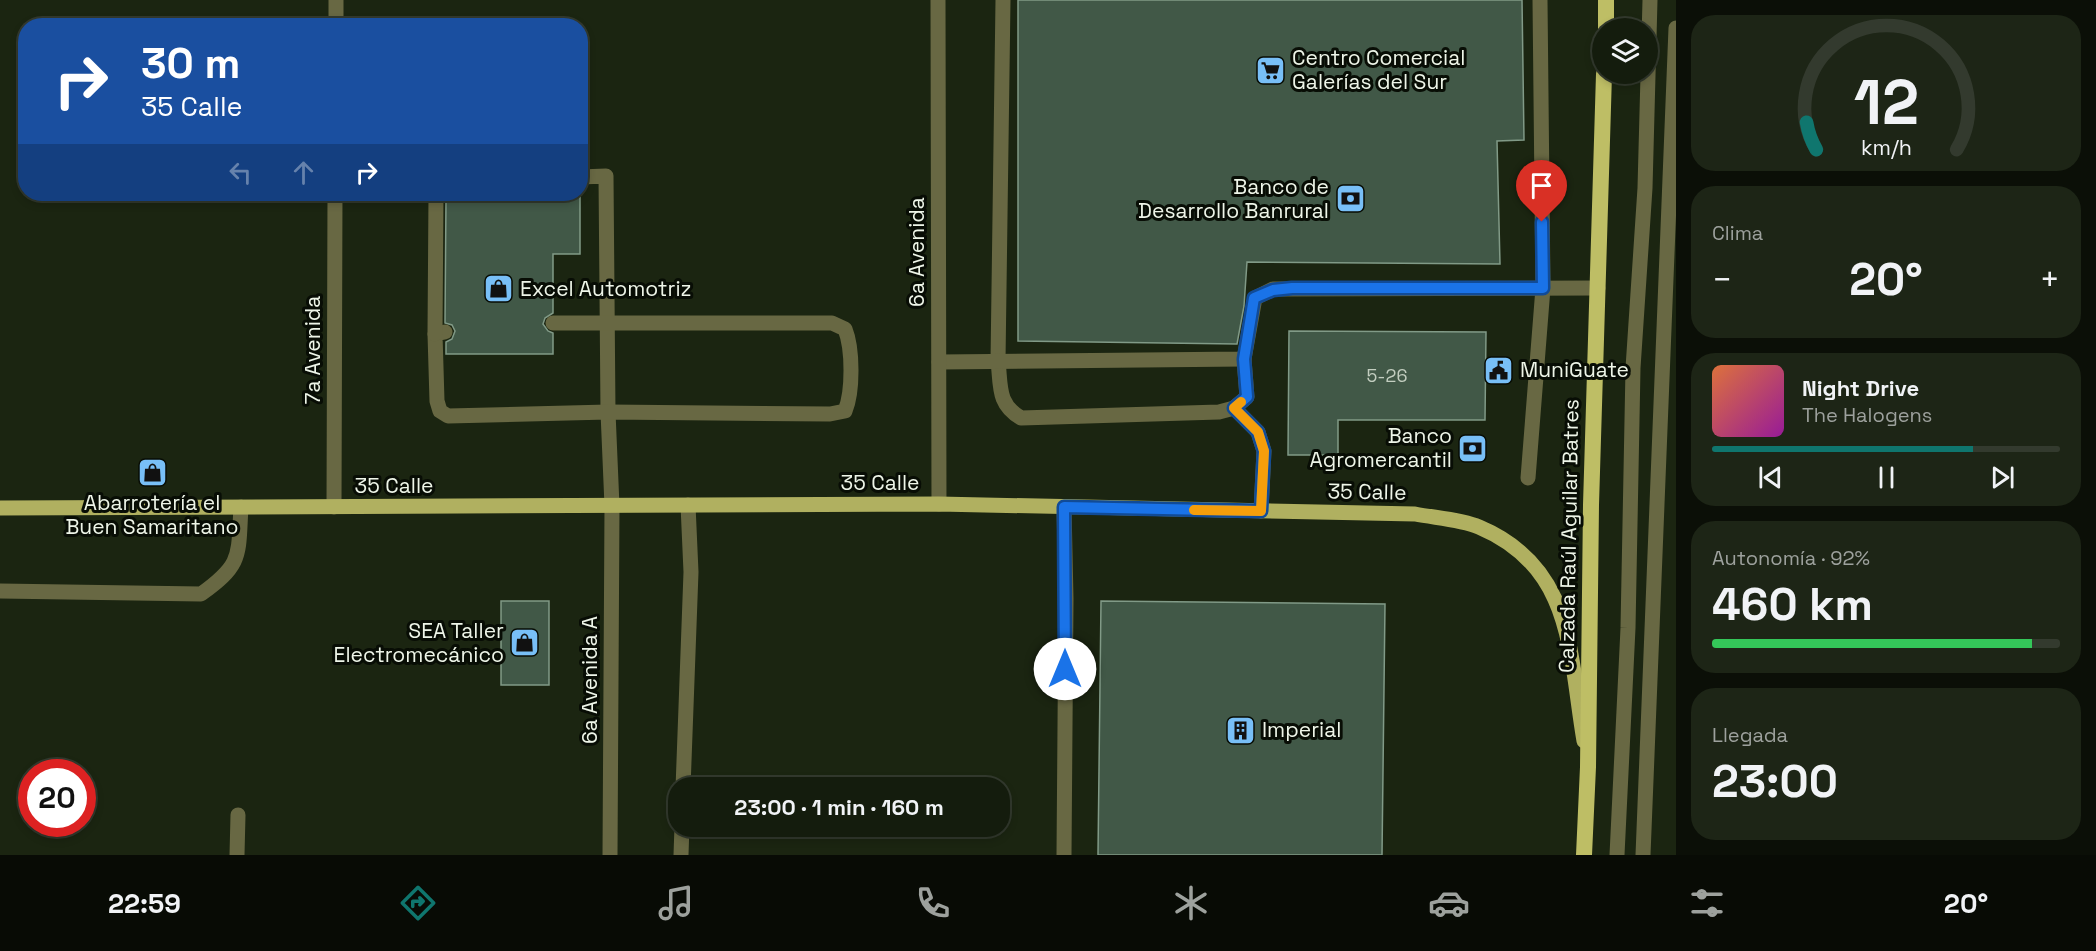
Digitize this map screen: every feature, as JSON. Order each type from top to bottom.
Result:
[{"type":"highway","points":[[1606,0],[1606,18]]},
{"type":"highway","name":"Calzada Raúl Aguilar Batres","points":[[1584,855],[1588,767],[1591,505],[1604,84]]},
{"type":"main road","name":"35 Calle","points":[[0,508],[939,504],[1415,514],[1478,526],[1524,553],[1550,586],[1569,641],[1588,767]]},
{"type":"street","points":[[336,0],[336,18]]},
{"type":"street","name":"6a Avenida","points":[[938,0],[939,504]]},
{"type":"street","points":[[1003,0],[998,361],[1003,399],[1009,411],[1021,418],[1219,412],[1234,408],[1247,397],[1244,359],[1254,298],[1273,290],[1598,288]]},
{"type":"street","points":[[1528,478],[1543,288],[1540,0]]},
{"type":"street","points":[[1617,855],[1628,628],[1634,368],[1645,188],[1650,0]]},
{"type":"street","points":[[1643,855],[1676,28]]},
{"type":"street","name":"6a Avenida A","points":[[588,177],[606,176],[608,412],[612,506],[610,855]]},
{"type":"street","name":"7a Avenida","points":[[334,507],[335,201]]},
{"type":"street","points":[[436,201],[440,333],[436,401],[440,411],[448,416],[608,412],[830,414],[845,411],[850,398],[849,339],[845,329],[832,323],[553,323]]},
{"type":"street","points":[[939,362],[1244,359]]},
{"type":"street","points":[[1234,408],[1258,432],[1264,451],[1261,511]]},
{"type":"street","points":[[683,777],[691,572],[688,505]]},
{"type":"street","points":[[0,591],[201,594],[222,579],[238,557],[241,507]]},
{"type":"street","points":[[1064,507],[1066,611],[1064,855]]},
{"type":"street","points":[[237,855],[238,815]]},
{"type":"street","points":[[681,855],[682,837]]},
{"type":"building","points":[[1018,0],[1522,0],[1524,140],[1497,141],[1500,264],[1247,262],[1244,306],[1237,344],[1018,341]]},
{"type":"building","name":"Excel Automotriz","points":[[446,201],[580,201],[580,254],[553,254],[553,313],[545,318],[543,324],[548,331],[553,333],[553,354],[446,354],[446,342],[452,339],[455,331],[452,325],[445,323]]},
{"type":"building","points":[[1289,331],[1486,332],[1485,420],[1338,420],[1338,455],[1288,455]]},
{"type":"building","name":"SEA Taller Electromecánico","points":[[501,601],[549,601],[549,685],[501,685]]},
{"type":"building","name":"Imperial","points":[[1101,601],[1385,604],[1382,855],[1098,855]]},
{"type":"slow traffic","points":[[1194,510],[1261,511],[1264,451],[1258,432],[1234,408],[1241,402]]},
{"type":"place","name":"Centro Comercial Galerías del Sur","points":[[1271,70]]},
{"type":"place","name":"Banco de Desarrollo Banrural","points":[[1350,199]]},
{"type":"place","name":"Excel Automotriz","points":[[499,289]]},
{"type":"place","name":"MuniGuate","points":[[1499,370]]},
{"type":"place","name":"Banco Agromercantil","points":[[1473,448]]},
{"type":"place","name":"Abarrotería el Buen Samaritano","points":[[152,472]]},
{"type":"place","name":"SEA Taller Electromecánico","points":[[525,643]]},
{"type":"place","name":"Imperial","points":[[1241,730]]},
{"type":"route","points":[[1065,669],[1064,507],[1261,511],[1264,451],[1258,432],[1234,408],[1247,397],[1244,359],[1254,298],[1273,290],[1292,288],[1543,288],[1542,222]]}]
